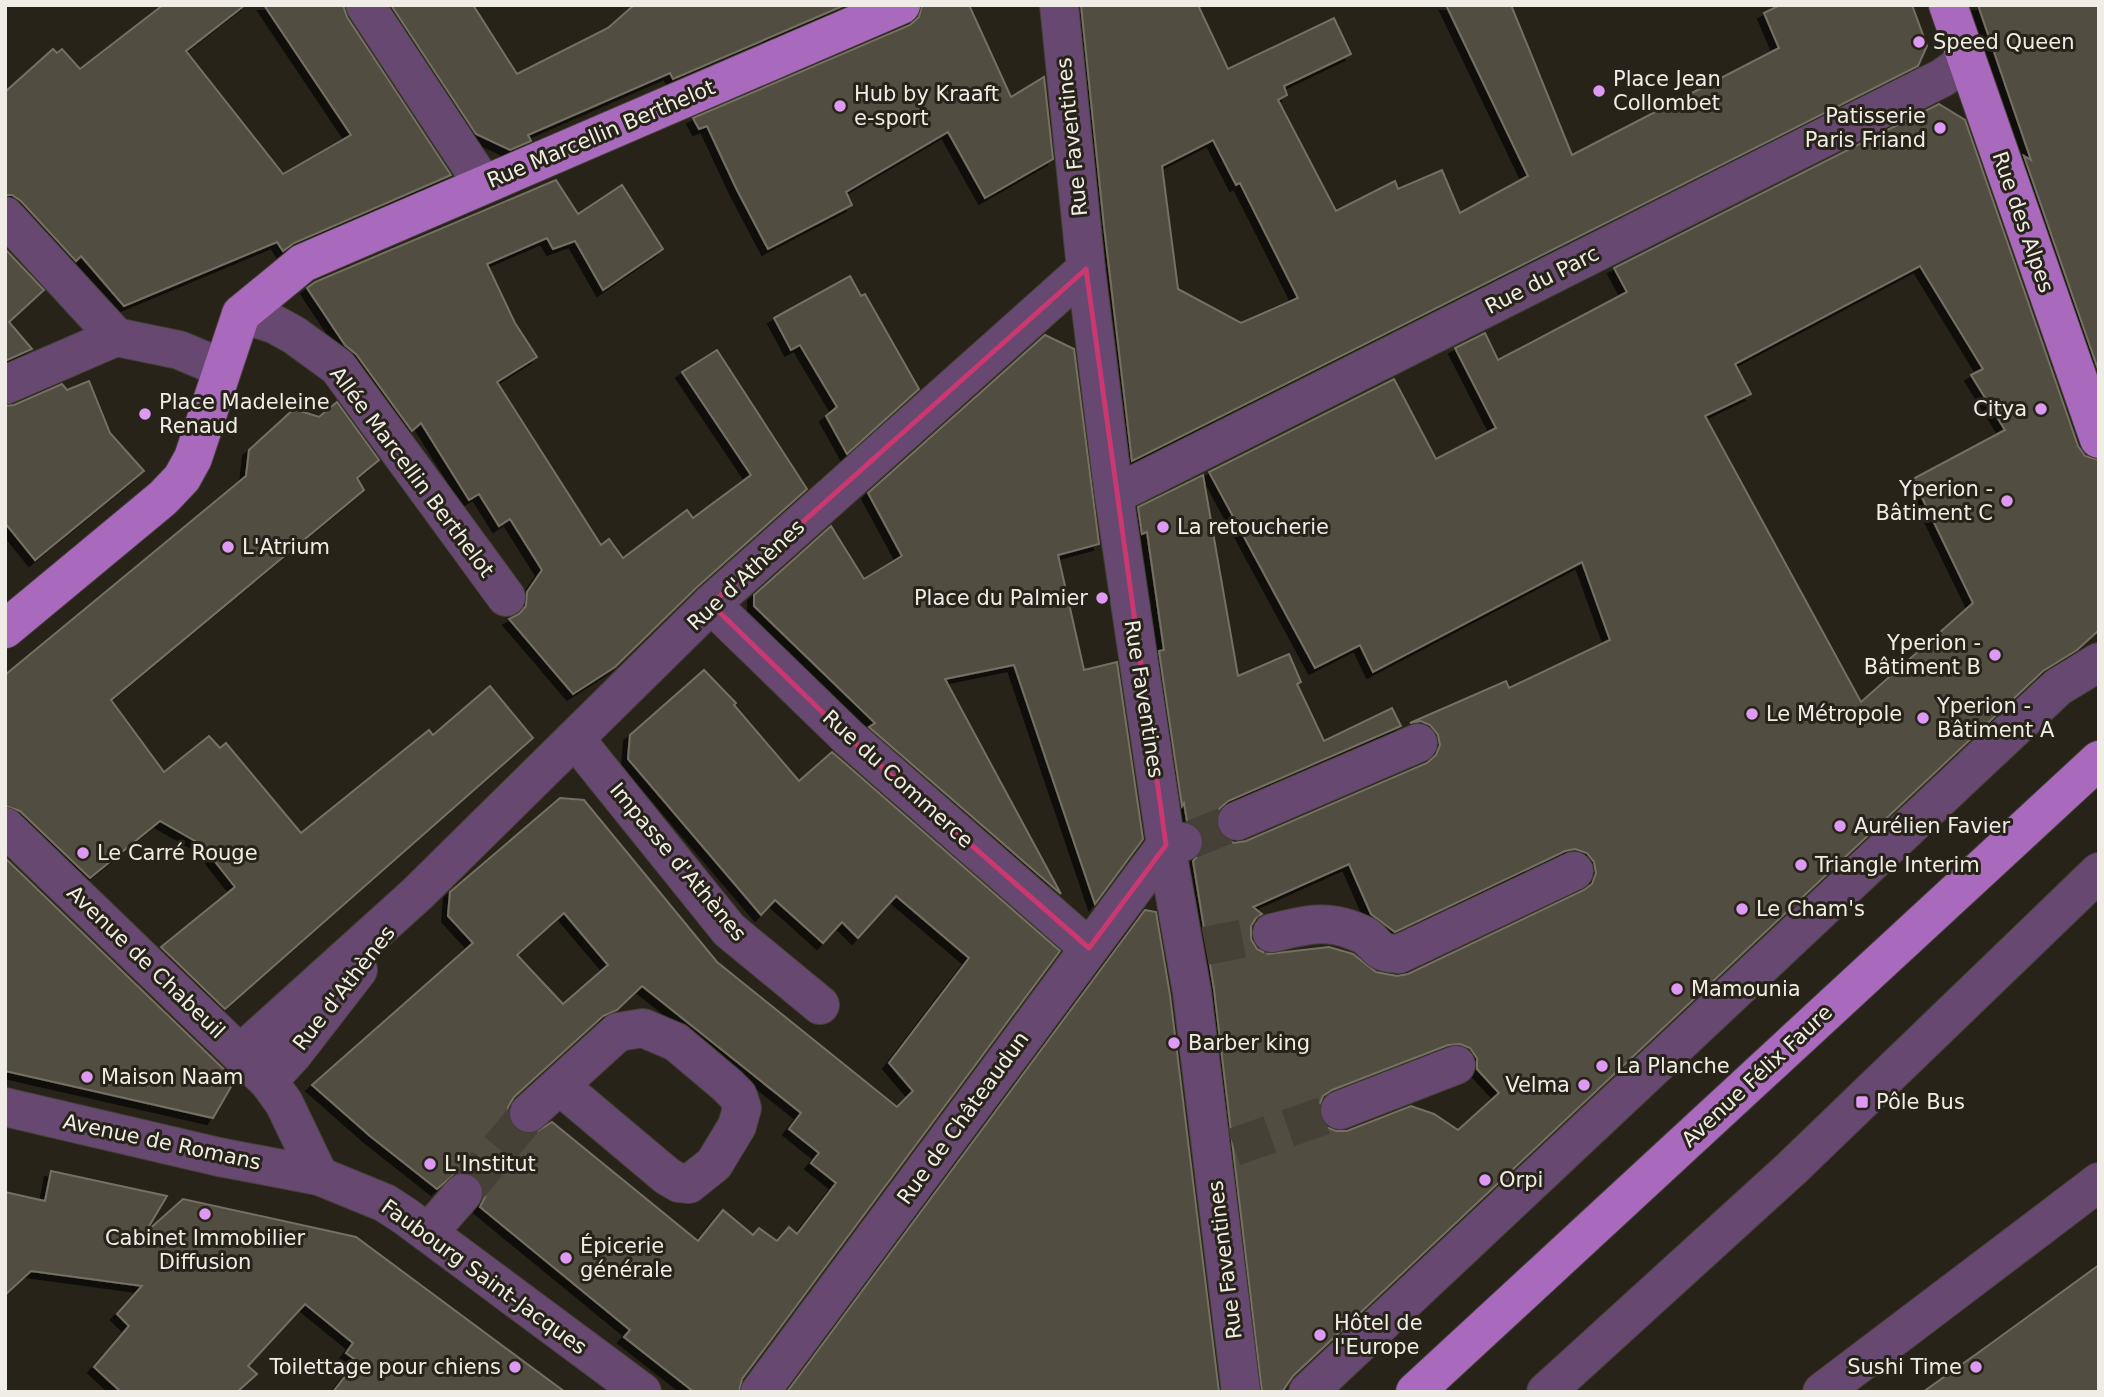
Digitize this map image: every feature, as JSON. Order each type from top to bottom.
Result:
[{"type":"main road","name":"Rue Marcellin Berthelot","points":[[241,314],[303,263],[901,5]]},
{"type":"main road","name":"Rue des Alpes","points":[[1948,5],[2099,439]]},
{"type":"main road","points":[[5,629],[163,498],[182,478],[194,458],[241,314]]},
{"type":"main road","name":"Avenue Félix Faure","points":[[1415,1392],[2099,760]]},
{"type":"street","points":[[365,5],[483,184]]},
{"type":"street","name":"Rue Faventines","points":[[1059,5],[1086,269],[1114,495],[1178,842],[1224,1153],[1241,1392]]},
{"type":"street","name":"Rue du Parc","points":[[1114,495],[1942,78],[1966,58]]},
{"type":"street","points":[[5,216],[116,337]]},
{"type":"street","name":"Rue d'Athènes","points":[[241,1053],[417,894],[711,604],[1086,269]]},
{"type":"street","name":"Allée Marcellin Berthelot","points":[[241,314],[274,324],[338,367],[506,597]]},
{"type":"street","points":[[5,385],[116,337],[179,350],[222,368]]},
{"type":"street","name":"Rue du Commerce","points":[[711,604],[849,738],[1089,948]]},
{"type":"street","points":[[1308,1392],[2058,687],[2099,662]]},
{"type":"street","name":"Impasse d'Athènes","points":[[576,740],[729,930],[820,1005]]},
{"type":"street","points":[[1237,821],[1418,743]]},
{"type":"street","name":"Avenue de Chabeuil","points":[[5,827],[268,1081],[284,1103],[318,1175]]},
{"type":"street","name":"Rue de Châteaudun","points":[[760,1392],[1089,948],[1178,842]]},
{"type":"street","points":[[1272,933],[1310,924],[1336,924],[1367,936],[1384,954],[1399,954],[1574,871]]},
{"type":"street","points":[[1546,1392],[1812,1150],[2099,872]]},
{"type":"street","name":"Rue d'Athènes","points":[[268,1081],[293,1054],[417,894]]},
{"type":"street","points":[[529,1113],[618,1032],[643,1028],[676,1042],[738,1096],[742,1108],[737,1126],[713,1164],[689,1184],[679,1183],[667,1177],[560,1086]]},
{"type":"street","points":[[1340,1110],[1456,1065]]},
{"type":"street","name":"Avenue de Romans","points":[[5,1107],[219,1157],[318,1175]]},
{"type":"street","points":[[5,1128],[327,1200],[370,1216],[411,1240],[611,1392]]},
{"type":"street","name":"Faubourg Saint-Jacques","points":[[318,1175],[385,1203],[642,1392]]},
{"type":"street","points":[[1822,1392],[2099,1182]]},
{"type":"street","points":[[428,1233],[463,1193]]},
{"type":"highlighted area","points":[[1086,269],[1166,845],[1089,948],[849,738],[711,604]]},
{"type":"building","points":[[163,5],[245,5],[186,51],[283,174],[351,135],[264,5],[343,5],[347,17],[451,175],[294,243],[283,251],[277,242],[124,306],[81,256],[76,261],[21,201],[12,195],[5,195],[5,92],[53,49],[57,53],[62,49],[80,69]]},
{"type":"building","points":[[391,5],[473,5],[517,74],[608,28],[634,5],[845,5],[673,79],[670,73],[528,135],[531,141],[510,150],[476,134]]},
{"type":"building","points":[[922,5],[969,5],[1011,97],[1044,77],[1053,159],[985,198],[948,132],[846,192],[852,205],[768,249],[707,126],[699,129],[693,118],[910,25],[919,17]]},
{"type":"building","points":[[1081,5],[1198,5],[1228,69],[1334,18],[1351,54],[1284,86],[1287,95],[1278,100],[1336,211],[1395,181],[1398,189],[1442,170],[1460,213],[1528,176],[1446,5],[1511,5],[1572,155],[1779,48],[1764,13],[1780,5],[1912,5],[1927,46],[1918,66],[1132,461]],"holes":[[[1213,140],[1236,185],[1240,183],[1298,298],[1241,323],[1178,289],[1162,166]]]},
{"type":"building","points":[[1978,5],[2099,5],[2099,372],[2024,156],[2031,160]]},
{"type":"building","points":[[1939,104],[1965,120],[2078,446],[2085,456],[2099,460],[2099,630],[2077,650],[2043,671],[1293,1376],[1282,1392],[1262,1392],[1214,989],[1193,861],[1203,850],[1205,839],[1199,827],[1187,821],[1184,803],[1182,806],[1159,651],[1164,650],[1147,532],[1142,534],[1138,507],[1203,475],[1238,676],[1289,654],[1301,682],[1297,684],[1324,741],[1392,708],[1401,726],[1228,801],[1219,809],[1215,818],[1217,829],[1223,838],[1234,843],[1246,841],[1427,763],[1436,755],[1440,745],[1438,735],[1430,725],[1421,721],[1410,723],[1506,681],[1509,688],[1610,640],[1582,562],[1373,672],[1360,645],[1315,668],[1209,472],[1394,379],[1436,459],[1496,428],[1455,348],[1485,333],[1498,360],[1627,292],[1614,268]],"holes":[[[1920,266],[1983,369],[1971,375],[2005,430],[1913,479],[1973,603],[1861,702],[1705,416],[1751,394],[1735,364]],[[1575,849],[1587,853],[1594,862],[1596,873],[1592,884],[1408,974],[1397,976],[1376,972],[1353,954],[1329,947],[1267,954],[1257,949],[1251,939],[1251,926],[1262,914],[1253,907],[1349,864],[1371,914],[1395,932],[1565,851]],[[1460,1044],[1470,1048],[1477,1058],[1477,1069],[1499,1093],[1458,1130],[1434,1114],[1411,1106],[1347,1131],[1326,1127],[1320,1119],[1319,1106],[1323,1096],[1332,1090],[1448,1045]]]},
{"type":"building","points":[[556,180],[578,214],[622,185],[663,249],[603,290],[575,241],[553,249],[547,238],[487,264],[515,323],[537,357],[497,382],[601,545],[609,539],[623,558],[687,510],[693,518],[751,475],[682,372],[717,350],[807,489],[696,588],[615,667],[573,694],[509,619],[519,614],[526,606],[527,592],[542,570],[510,519],[499,526],[479,494],[469,500],[421,423],[412,431],[356,354],[345,345],[307,288],[315,282]]},
{"type":"building","points":[[5,249],[44,290],[9,322],[32,349],[5,361]]},
{"type":"building","points":[[850,276],[861,296],[865,294],[919,389],[847,454],[826,416],[837,407],[800,345],[791,350],[774,318]]},
{"type":"building","points":[[1045,335],[1074,349],[1099,544],[1058,555],[1084,670],[1117,662],[1143,839],[1095,904],[1014,665],[945,679],[1061,894],[869,727],[875,723],[754,606],[754,595],[831,526],[864,579],[902,556],[868,493]]},
{"type":"building","points":[[89,381],[110,433],[144,471],[35,560],[5,523],[5,406],[14,405],[62,384],[67,390]]},
{"type":"building","points":[[337,402],[379,460],[357,478],[364,490],[111,700],[164,772],[209,736],[220,748],[226,743],[301,833],[429,730],[433,735],[490,686],[533,738],[225,1009],[161,947],[235,887],[202,845],[160,821],[90,878],[20,811],[5,806],[5,675],[246,476],[249,450],[294,409],[319,417]]},
{"type":"building","points":[[704,670],[736,703],[734,705],[799,781],[832,752],[1060,951],[742,1379],[739,1392],[694,1392],[624,1337],[630,1330],[480,1207],[485,1197],[484,1187],[477,1176],[457,1172],[437,1189],[370,1136],[312,1085],[473,943],[448,916],[450,892],[560,798],[584,800],[717,962],[897,1107],[913,1091],[889,1063],[969,958],[896,896],[858,938],[842,922],[823,943],[775,900],[761,915],[628,759],[630,735]],"holes":[[[564,913],[608,965],[563,1004],[517,955]],[[642,986],[801,1113],[789,1129],[819,1153],[811,1163],[836,1183],[797,1234],[789,1227],[777,1241],[759,1228],[753,1235],[723,1210],[698,1241],[552,1122],[533,1134],[522,1134],[512,1127],[508,1107],[514,1097],[603,1016],[617,1010]]]},
{"type":"building","points":[[5,858],[235,1080],[213,1118],[5,1071]]},
{"type":"building","points":[[1145,910],[1156,912],[1170,995],[1219,1392],[787,1392]]},
{"type":"building","points":[[51,1171],[167,1196],[145,1233],[183,1199],[356,1237],[565,1392],[333,1392],[357,1361],[346,1353],[353,1343],[305,1304],[248,1366],[257,1374],[237,1392],[121,1392],[94,1367],[129,1326],[117,1314],[142,1286],[31,1271],[5,1295],[5,1192],[45,1201]]},
{"type":"building","points":[[2099,1265],[2099,1392],[1923,1392],[1982,1350]]},
{"type":"tunnel","points":[[1190,840],[1237,821]]},
{"type":"tunnel","points":[[1205,946],[1272,933]]},
{"type":"tunnel","points":[[1234,1147],[1340,1110]]},
{"type":"tunnel","points":[[463,1193],[529,1113]]},
{"type":"place","name":"Speed Queen","points":[[1919,42]]},
{"type":"place","name":"Place Jean Collombet","points":[[1599,91]]},
{"type":"place","name":"Hub by Kraaft e-sport","points":[[840,106]]},
{"type":"place","name":"Patisserie Paris Friand","points":[[1940,128]]},
{"type":"place","name":"Citya","points":[[2041,409]]},
{"type":"place","name":"Place Madeleine Renaud","points":[[145,414]]},
{"type":"place","name":"Yperion - Bâtiment C","points":[[2007,501]]},
{"type":"place","name":"La retoucherie","points":[[1163,527]]},
{"type":"place","name":"L'Atrium","points":[[228,547]]},
{"type":"place","name":"Place du Palmier","points":[[1102,598]]},
{"type":"place","name":"Yperion - Bâtiment B","points":[[1995,655]]},
{"type":"place","name":"Le Métropole","points":[[1752,714]]},
{"type":"place","name":"Yperion - Bâtiment A","points":[[1923,718]]},
{"type":"place","name":"Aurélien Favier","points":[[1840,826]]},
{"type":"place","name":"Le Carré Rouge","points":[[83,853]]},
{"type":"place","name":"Triangle Interim","points":[[1801,865]]},
{"type":"place","name":"Le Cham's","points":[[1742,909]]},
{"type":"place","name":"Mamounia","points":[[1677,989]]},
{"type":"place","name":"Barber king","points":[[1174,1043]]},
{"type":"place","name":"La Planche","points":[[1602,1066]]},
{"type":"place","name":"Maison Naam","points":[[87,1077]]},
{"type":"place","name":"Velma","points":[[1584,1085]]},
{"type":"place","name":"Pôle Bus","points":[[1862,1102]]},
{"type":"place","name":"L'Institut","points":[[430,1164]]},
{"type":"place","name":"Orpi","points":[[1485,1180]]},
{"type":"place","name":"Cabinet Immobilier Diffusion","points":[[205,1214]]},
{"type":"place","name":"Épicerie générale","points":[[566,1258]]},
{"type":"place","name":"Hôtel de l'Europe","points":[[1320,1335]]},
{"type":"place","name":"Toilettage pour chiens","points":[[515,1367]]},
{"type":"place","name":"Sushi Time","points":[[1976,1367]]}]
